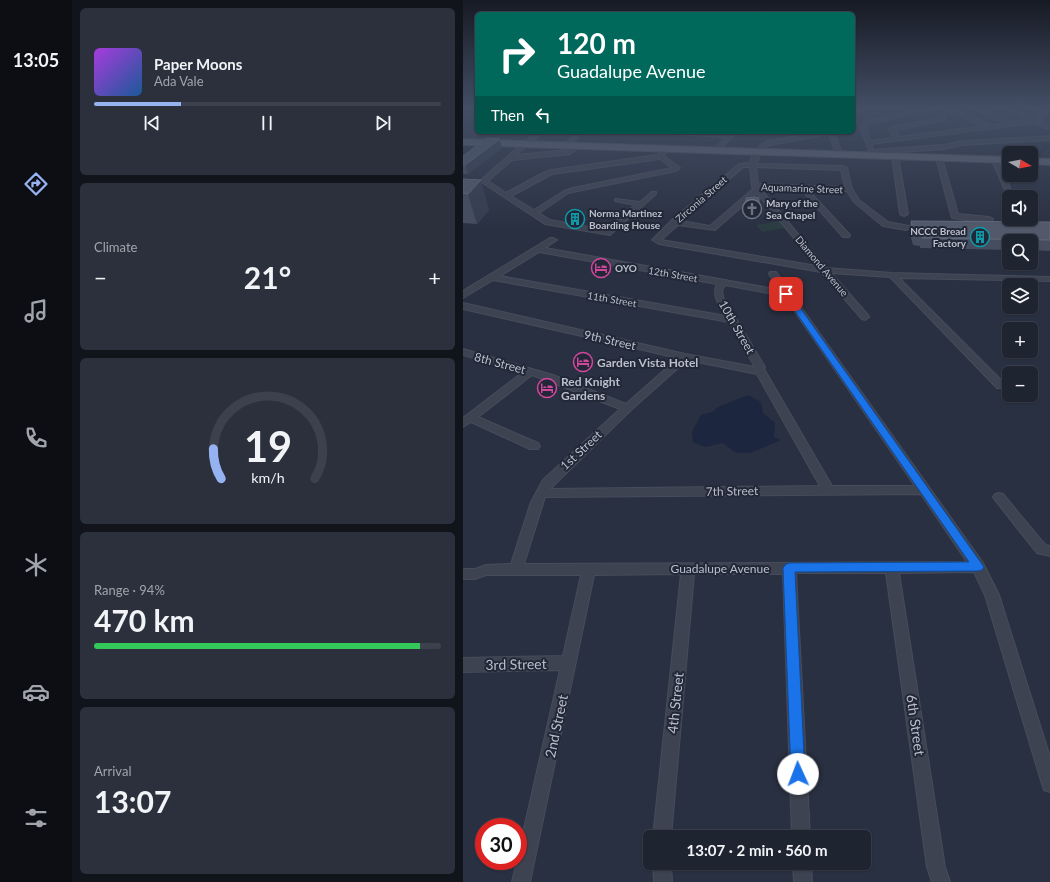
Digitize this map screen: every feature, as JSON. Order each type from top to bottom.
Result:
[{"type":"main road","points":[[604,148],[663,153],[715,151],[871,154],[1002,160]]},
{"type":"main road","points":[[1038,161],[1050,162]]},
{"type":"street","points":[[521,148],[484,180],[552,224],[607,233],[654,193]]},
{"type":"street","points":[[509,158],[566,153],[573,151],[575,148]]},
{"type":"street","points":[[715,151],[718,148]]},
{"type":"street","points":[[675,222],[712,228],[756,188],[753,165],[757,152],[760,148]]},
{"type":"street","points":[[837,148],[839,154]]},
{"type":"street","points":[[870,148],[871,154],[932,148]]},
{"type":"street","points":[[507,195],[551,172],[663,153],[676,167],[676,169],[575,189],[566,192],[534,213]]},
{"type":"street","points":[[895,156],[904,214]]},
{"type":"street","points":[[939,158],[956,216],[989,219]]},
{"type":"street","points":[[995,160],[1008,190]]},
{"type":"street","name":"Zirconia Street","points":[[824,270],[659,242],[656,239],[739,166],[753,165],[843,168],[845,169],[849,189]]},
{"type":"street","name":"Aquamarine Street","points":[[756,188],[849,189]]},
{"type":"street","name":"Diamond Avenue","points":[[756,188],[865,317]]},
{"type":"street","points":[[803,188],[846,234]]},
{"type":"street","points":[[849,189],[856,201],[879,220],[891,226],[906,228]]},
{"type":"street","points":[[617,200],[641,204]]},
{"type":"street","points":[[463,295],[553,240]]},
{"type":"street","name":"12th Street","points":[[537,249],[786,294]]},
{"type":"street","points":[[824,270],[892,275],[1050,279]]},
{"type":"street","points":[[773,274],[978,567],[992,595],[1050,784]]},
{"type":"street","points":[[892,275],[1001,386]]},
{"type":"street","name":"11th Street","points":[[491,278],[732,320]]},
{"type":"street","name":"10th Street","points":[[722,282],[718,290],[718,294],[759,370],[828,490]]},
{"type":"street","name":"9th Street","points":[[463,306],[685,357],[759,370]]},
{"type":"street","points":[[463,361],[468,354]]},
{"type":"street","name":"8th Street","points":[[468,354],[531,371],[627,408]]},
{"type":"street","name":"1st Street","points":[[516,570],[541,493],[556,474],[685,357]]},
{"type":"street","points":[[466,421],[531,371]]},
{"type":"street","points":[[466,421],[534,446]]},
{"type":"street","name":"7th Street","points":[[541,493],[924,490]]},
{"type":"street","points":[[999,497],[1037,544],[1042,549],[1050,551]]},
{"type":"street","name":"Guadalupe Avenue","points":[[463,567],[477,567],[486,570],[516,570],[978,567]]},
{"type":"street","name":"6th Street","points":[[892,567],[936,867],[941,882]]},
{"type":"street","points":[[789,568],[801,830]]},
{"type":"street","name":"2nd Street","points":[[521,882],[589,569]]},
{"type":"street","name":"4th Street","points":[[663,830],[688,569]]},
{"type":"street","name":"Guadalupe Avenue","points":[[463,574],[475,574],[486,570]]},
{"type":"street","name":"3rd Street","points":[[463,665],[569,663]]},
{"type":"street","points":[[662,870],[663,882]]},
{"type":"street","points":[[802,870],[803,882]]},
{"type":"shaded area","points":[[779,221],[785,228],[762,232],[756,225]]},
{"type":"water","points":[[748,395],[761,402],[763,413],[775,423],[774,437],[781,440],[750,453],[736,453],[723,443],[705,447],[693,442],[692,432],[701,415],[712,412],[718,407]]},
{"type":"building","points":[[473,148],[488,148],[465,165],[463,165],[463,156]]},
{"type":"building","points":[[463,179],[481,180],[468,194],[463,193]]},
{"type":"building","points":[[746,198],[759,198],[759,207],[746,207]]},
{"type":"building","points":[[911,221],[1002,222],[1002,226],[1038,226],[1038,222],[1050,222],[1050,240],[1038,240],[1038,234],[1002,234],[1002,239],[922,238],[921,235],[914,235]]},
{"type":"waterway","points":[[1045,148],[1039,155],[1045,159]]},
{"type":"place","name":"Mary of the Sea Chapel","points":[[752,209]]},
{"type":"place","name":"Norma Martinez Boarding House","points":[[575,219]]},
{"type":"place","name":"NCCC Bread Factory","points":[[980,237]]},
{"type":"place","name":"OYO","points":[[601,268]]},
{"type":"place","name":"Garden Vista Hotel","points":[[583,362]]},
{"type":"place","name":"Red Knight Gardens","points":[[547,388]]},
{"type":"route","points":[[786,294],[978,567],[789,568],[798,774]]}]
